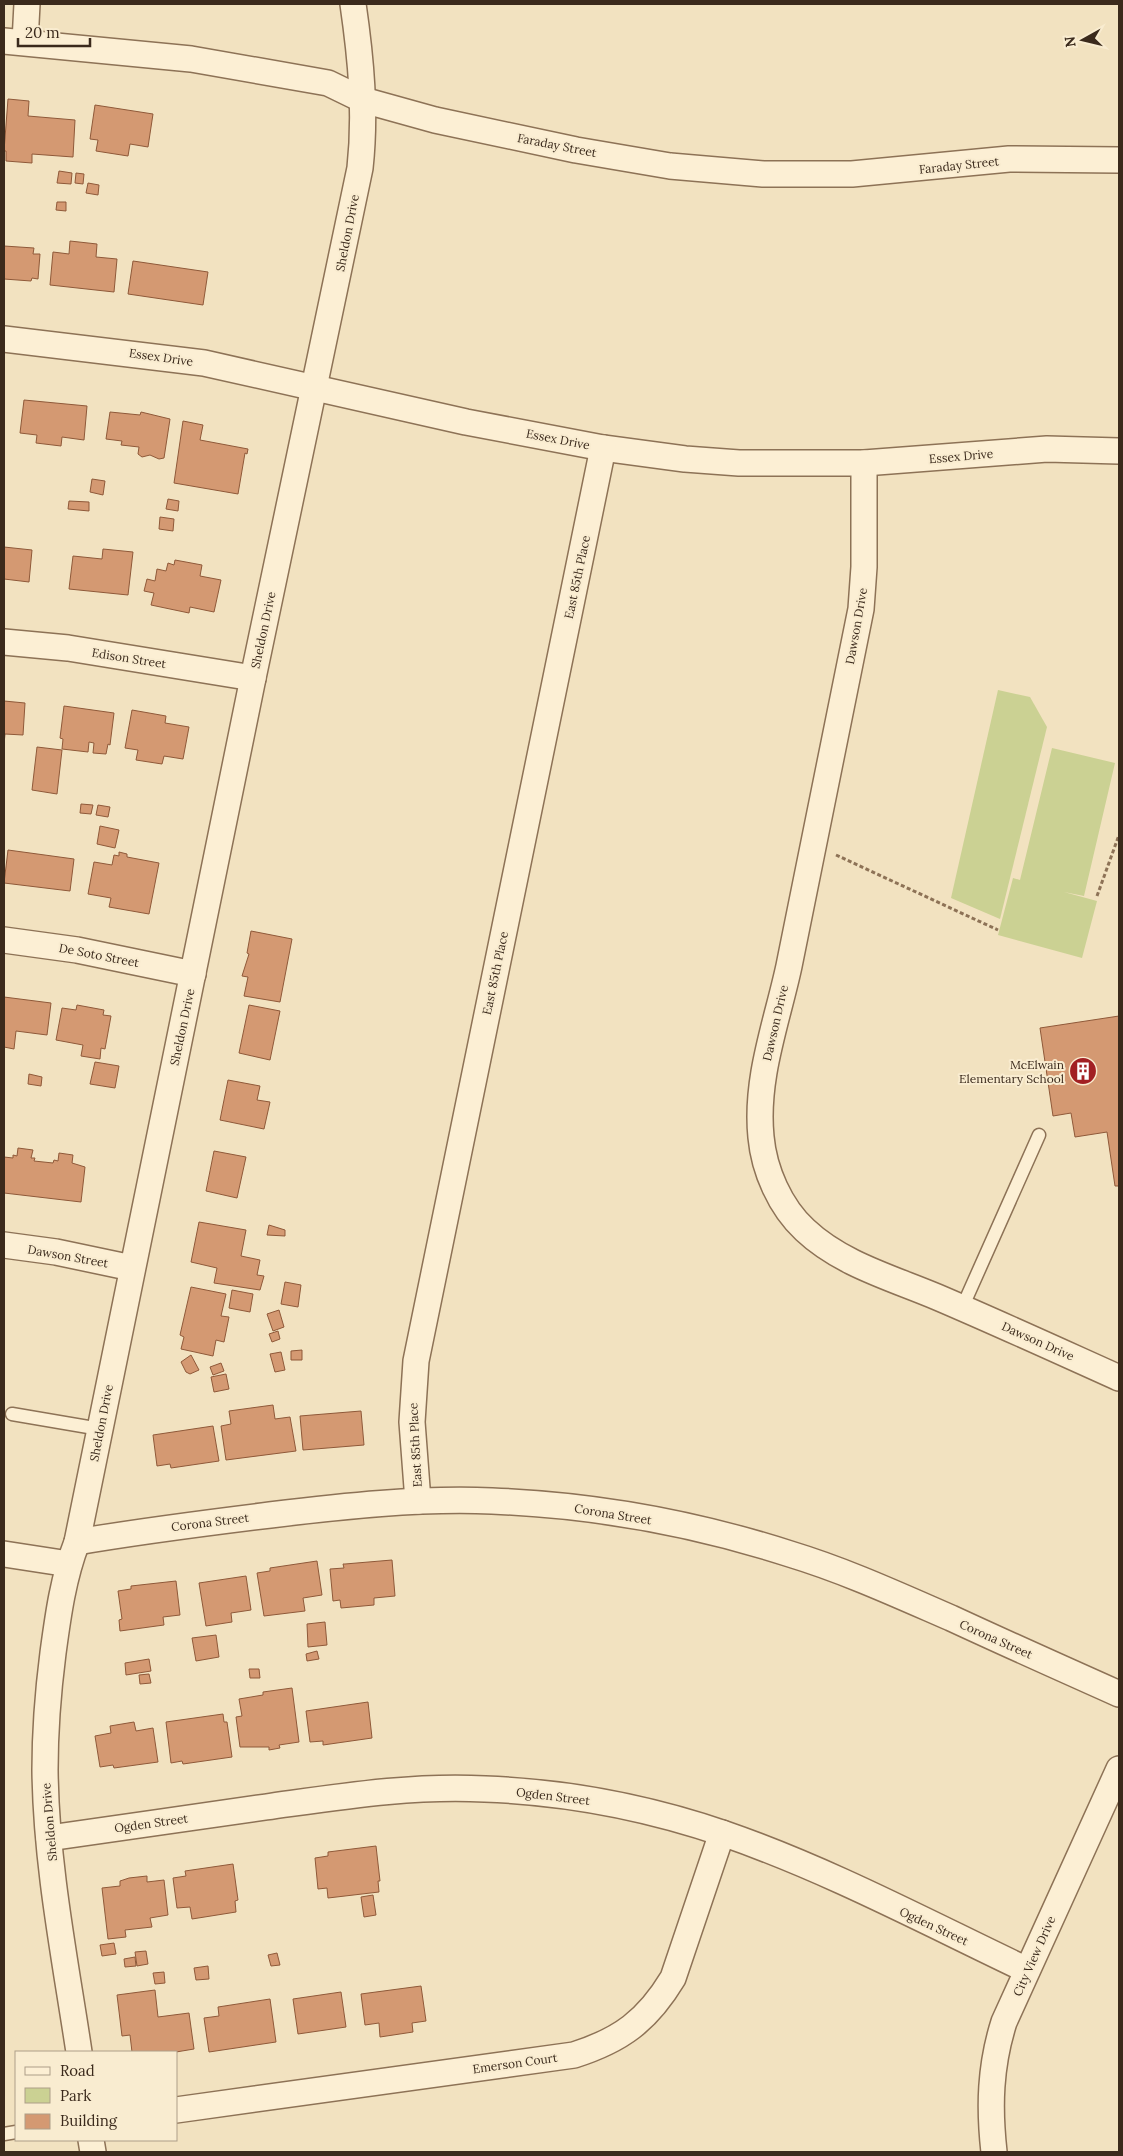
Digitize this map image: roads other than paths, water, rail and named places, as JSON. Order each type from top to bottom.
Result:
[{"type":"street","points":[[14,42],[27,4]]},
{"type":"street","name":"Sheldon Drive","points":[[79,2051],[49,1838],[45,1770],[48,1696],[57,1621],[100,1429],[253,678],[316,388],[360,168],[364,131],[363,100],[360,53],[353,4]]},
{"type":"street","name":"Faraday Street","points":[[14,42],[201,61],[328,83],[363,100],[435,120],[576,150],[670,166],[763,174],[852,174],[1009,159],[1119,160]]},
{"type":"street","name":"Essex Drive","points":[[4,339],[204,363],[369,402],[456,420],[603,448],[685,459],[739,463],[864,463],[1047,449],[1119,451]]},
{"type":"street","name":"East 85th Place","points":[[418,1501],[412,1422],[416,1361],[603,448]]},
{"type":"street","name":"Dawson Drive","points":[[864,463],[864,567],[861,609],[788,971],[763,1074],[760,1111],[761,1137],[765,1160],[778,1194],[791,1215],[820,1242],[850,1261],[962,1308],[1119,1378]]},
{"type":"street","name":"Edison Street","points":[[4,642],[68,648],[253,678]]},
{"type":"street","name":"De Soto Street","points":[[4,940],[77,950],[193,974]]},
{"type":"street","name":"Dawson Street","points":[[4,1245],[56,1252],[132,1268]]},
{"type":"street","name":"Corona Street","points":[[4,1554],[73,1553],[163,1528],[341,1506],[418,1501],[490,1501],[599,1510],[688,1526],[792,1554],[884,1588],[1119,1694]]},
{"type":"street","name":"City View Drive","points":[[994,2152],[990,2080],[1004,2022],[1119,1769]]},
{"type":"street","name":"Ogden Street","points":[[49,1838],[345,1796],[417,1789],[491,1789],[587,1800],[646,1812],[722,1833],[832,1878],[1027,1970]]},
{"type":"street","name":"Emerson Court","points":[[178,2110],[574,2055],[621,2036],[643,2018],[661,1996],[672,1978],[722,1833]]},
{"type":"lane","points":[[962,1308],[1040,1135]]},
{"type":"lane","points":[[12,1414],[100,1429]]},
{"type":"place","name":"McElwain Elementary School","points":[[1083,1071]]}]
